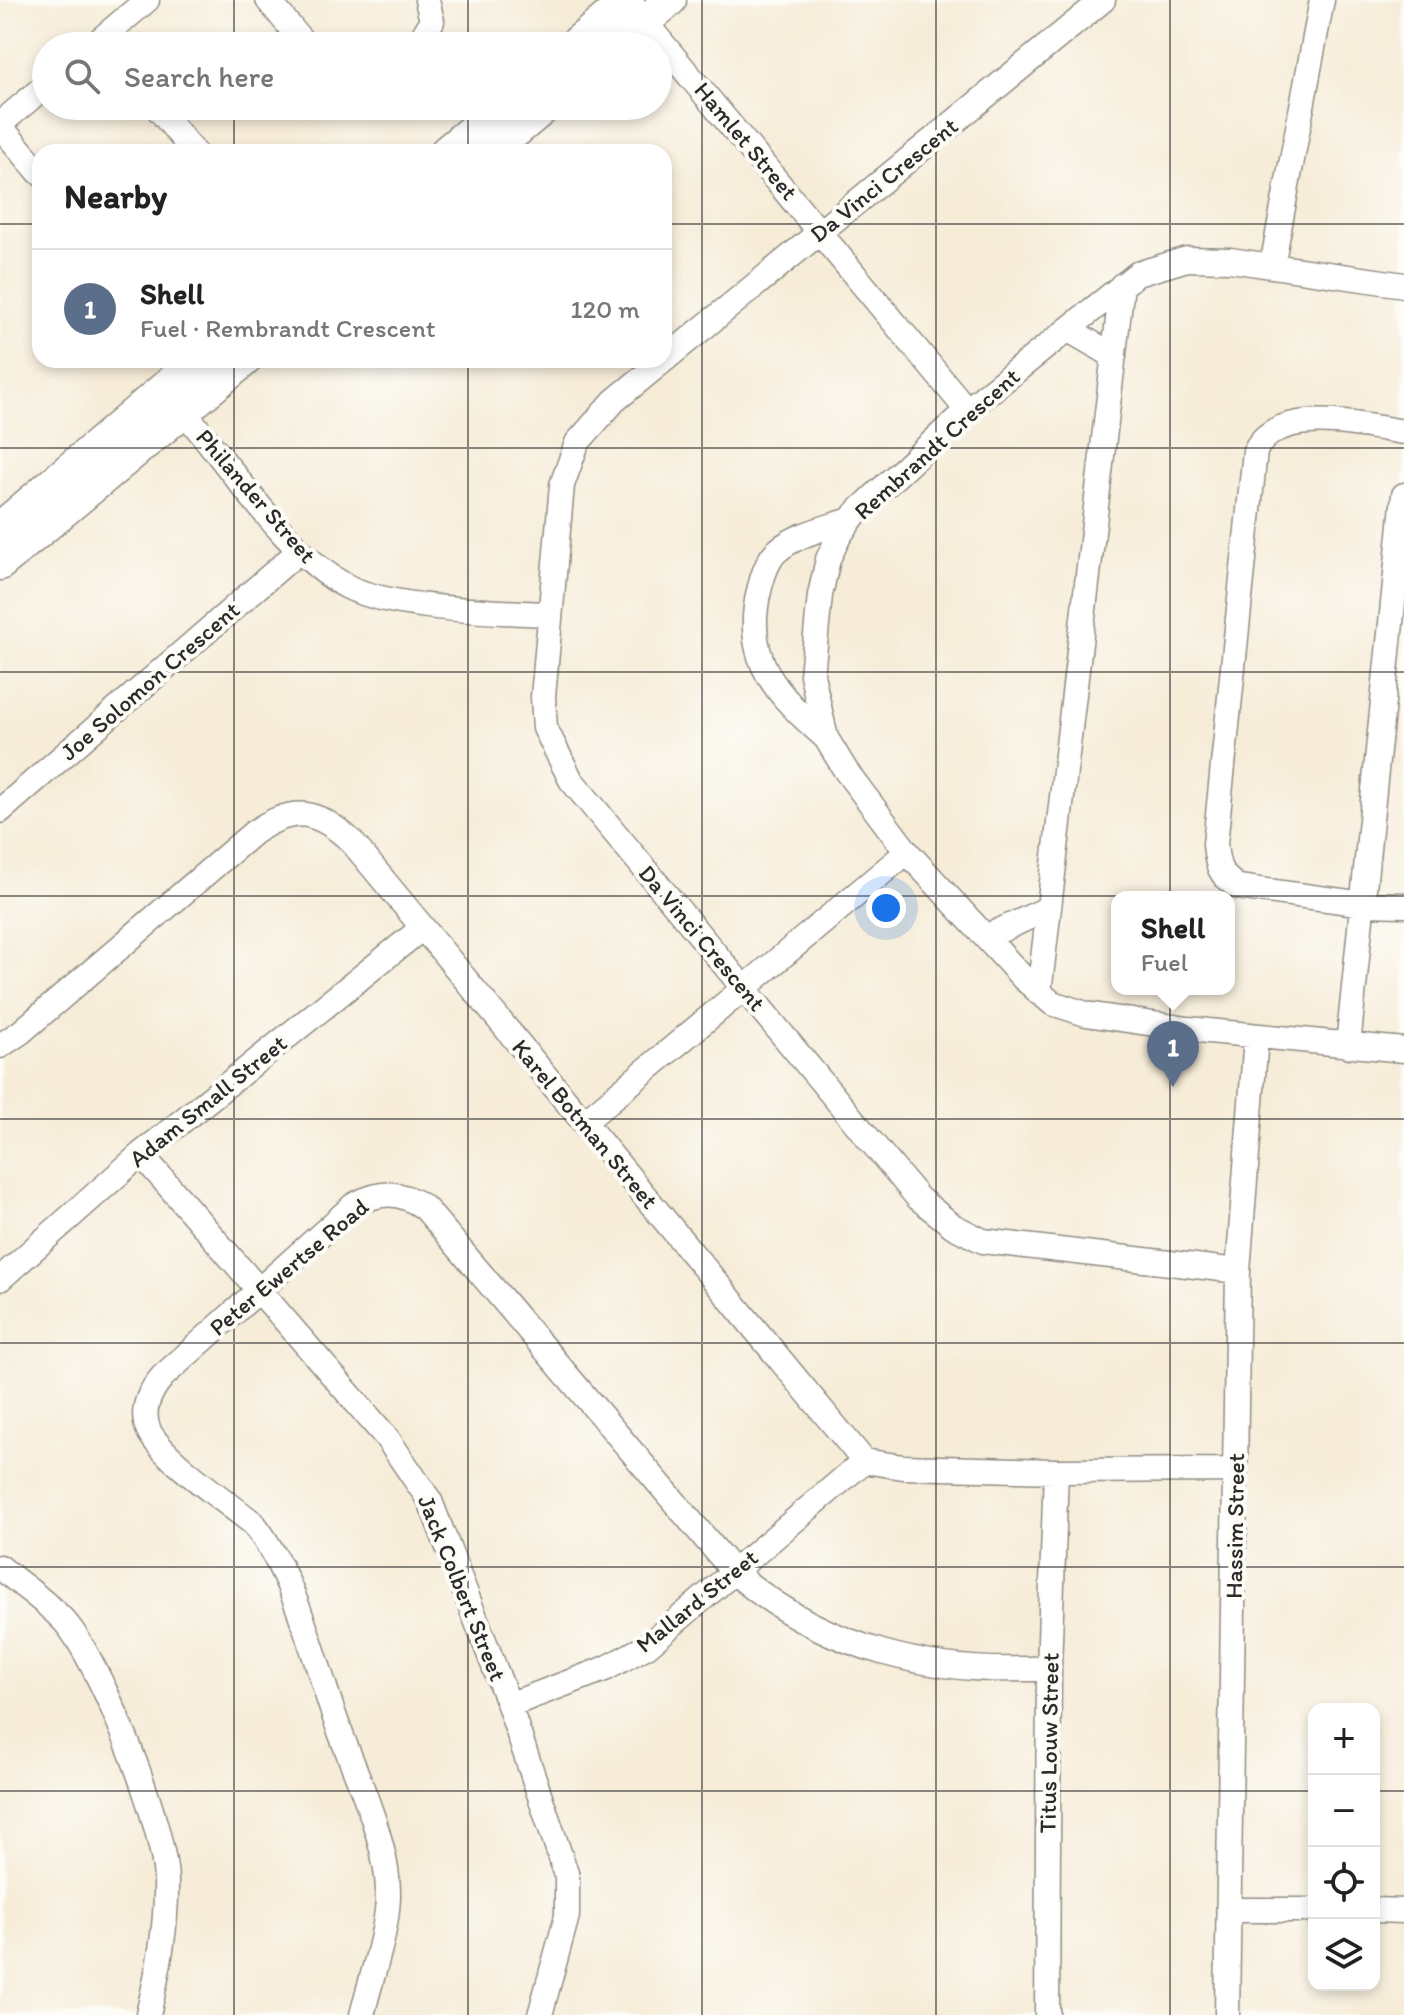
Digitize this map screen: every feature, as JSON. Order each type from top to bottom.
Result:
[{"type":"main road","points":[[593,32],[632,5],[670,0]]},
{"type":"main road","points":[[621,32],[632,5]]},
{"type":"main road","points":[[456,144],[484,120]]},
{"type":"main road","points":[[501,144],[529,120]]},
{"type":"main road","points":[[0,564],[174,400],[192,368]]},
{"type":"main road","points":[[0,528],[174,400],[231,368]]},
{"type":"street","points":[[112,32],[147,0]]},
{"type":"street","points":[[268,0],[294,32]]},
{"type":"street","points":[[425,32],[432,21],[427,0]]},
{"type":"street","name":"Da Vinci Crescent","points":[[672,353],[1103,0]]},
{"type":"street","points":[[1272,266],[1322,0]]},
{"type":"street","name":"Hamlet Street","points":[[632,5],[655,32]]},
{"type":"street","name":"Hamlet Street","points":[[672,53],[967,410]]},
{"type":"street","points":[[32,97],[0,125],[32,163]]},
{"type":"street","points":[[168,120],[187,144]]},
{"type":"street","name":"Rembrandt Crescent","points":[[1404,285],[1272,266],[1187,259],[1137,274],[967,410],[850,520],[828,559],[812,675],[826,738],[907,852],[1039,993],[1052,1003],[1086,1014],[1256,1037],[1404,1050]]},
{"type":"street","points":[[1039,993],[1122,285]]},
{"type":"street","points":[[1069,330],[1114,356]]},
{"type":"street","name":"Da Vinci Crescent","points":[[654,368],[614,401],[577,443],[562,485],[548,614],[543,697],[545,728],[555,754],[571,780],[918,1198],[953,1226],[983,1241],[1238,1271]]},
{"type":"street","name":"Philander Street","points":[[174,400],[299,551],[319,569],[364,594],[466,609],[548,614]]},
{"type":"street","points":[[1404,432],[1330,421],[1289,425],[1261,440],[1255,451],[1215,844],[1217,865],[1225,878],[1238,887],[1364,904],[1404,905]]},
{"type":"street","points":[[1348,1046],[1404,495]]},
{"type":"street","points":[[826,738],[799,714],[767,676],[755,637],[755,609],[763,577],[774,553],[790,542],[850,520]]},
{"type":"street","name":"Joe Solomon Crescent","points":[[0,811],[299,551]]},
{"type":"street","name":"Karel Botman Street","points":[[0,1046],[21,1032],[272,819],[295,814],[330,822],[352,842],[864,1461]]},
{"type":"street","points":[[584,1122],[907,852]]},
{"type":"street","points":[[986,937],[1047,909]]},
{"type":"street","name":"Adam Small Street","points":[[0,1279],[141,1154],[421,929]]},
{"type":"street","name":"Hassim Street","points":[[1227,2015],[1238,1271],[1256,1037]]},
{"type":"street","name":"Jack Colbert Street","points":[[141,1154],[412,1470],[444,1534],[509,1705],[567,1876],[567,1916],[540,2015]]},
{"type":"street","name":"Peter Ewertse Road","points":[[362,2015],[385,1924],[386,1874],[368,1811],[287,1586],[254,1524],[162,1448],[149,1431],[145,1404],[151,1389],[354,1205],[387,1193],[411,1198],[446,1230],[734,1572],[769,1603],[840,1638],[903,1658],[994,1672],[1049,1668]]},
{"type":"street","points":[[864,1461],[903,1467],[1056,1471],[1236,1470]]},
{"type":"street","name":"Mallard Street","points":[[509,1705],[631,1656],[864,1461]]},
{"type":"street","name":"Titus Louw Street","points":[[1047,2015],[1049,1668],[1056,1471]]},
{"type":"street","points":[[0,1567],[63,1620],[84,1650],[125,1741],[154,1825],[166,1880],[154,2014]]},
{"type":"street","points":[[1229,1910],[1308,1910]]},
{"type":"street","points":[[1380,1910],[1404,1911]]},
{"type":"place","name":"Shell","points":[[1173,1087]]}]
